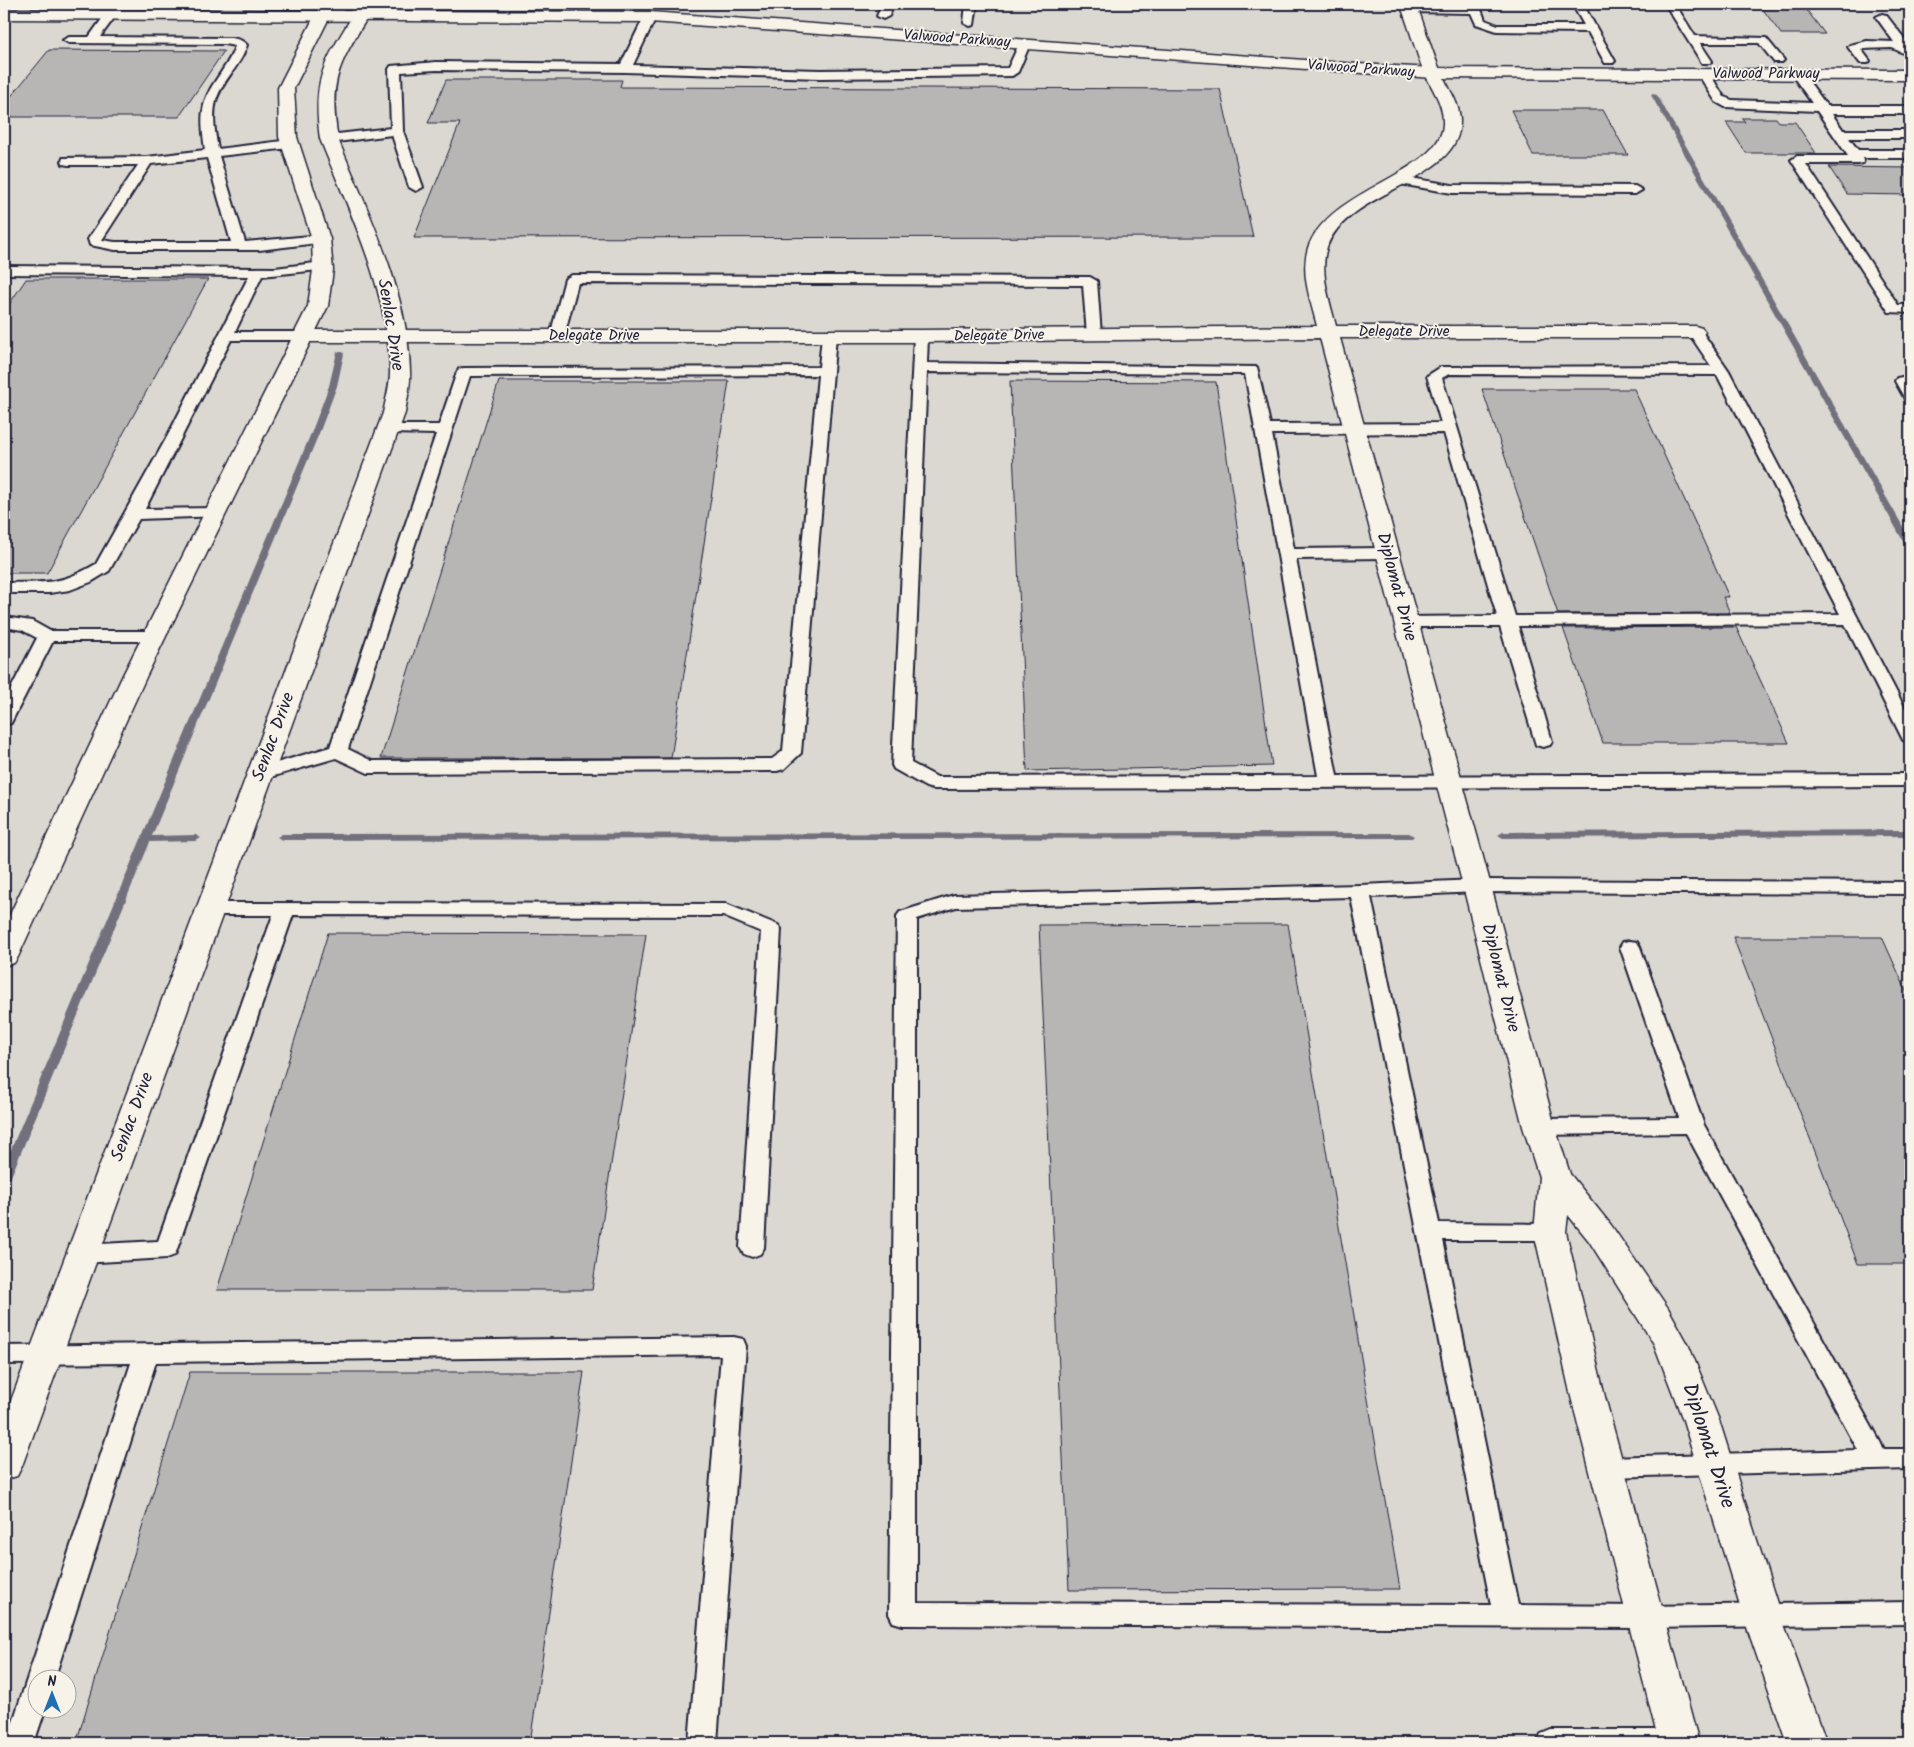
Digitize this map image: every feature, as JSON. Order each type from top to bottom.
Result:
[{"type":"street","points":[[4,957],[154,636],[318,306],[323,266],[321,239],[288,137],[286,88],[323,15],[344,4]]},
{"type":"street","name":"Diplomat Drive","points":[[1409,6],[1430,65],[1449,105],[1452,130],[1433,159],[1348,209],[1334,222],[1320,242],[1316,254],[1315,267],[1328,332],[1386,553],[1554,1177],[1550,1232],[1588,1397],[1679,1742]]},
{"type":"street","name":"Valwood Parkway","points":[[4,14],[323,15],[358,9],[654,11],[1024,44],[1430,65],[1702,65],[1778,60],[1864,61],[1909,54]]},
{"type":"street","name":"Senlac Drive","points":[[4,1466],[394,413],[400,373],[396,337],[382,273],[329,139],[325,118],[326,98],[332,63],[358,9]]},
{"type":"street","name":"Valwood Parkway","points":[[864,15],[885,10],[902,18]]},
{"type":"street","name":"Valwood Parkway","points":[[951,22],[986,24]]},
{"type":"street","points":[[1024,44],[1032,28]]},
{"type":"street","name":"Valwood Parkway","points":[[1408,56],[1430,65],[1609,61],[1702,65],[1798,74],[1910,75]]},
{"type":"street","points":[[290,144],[329,139]]},
{"type":"street","name":"Delegate Drive","points":[[304,336],[921,336],[1328,332],[1695,332]]},
{"type":"street","name":"Diplomat Drive","points":[[1554,1177],[1600,1233],[1656,1317],[1685,1375],[1762,1616],[1807,1743]]},
{"type":"lane","points":[[970,23],[971,4]]},
{"type":"lane","points":[[1578,4],[1609,61]]},
{"type":"lane","points":[[1670,5],[1692,39],[1702,65],[1720,99],[1729,104],[1910,110]]},
{"type":"lane","points":[[1409,6],[1475,7],[1480,22],[1497,28],[1592,29]]},
{"type":"lane","points":[[625,68],[654,11]]},
{"type":"lane","points":[[92,40],[111,14]]},
{"type":"lane","points":[[1882,17],[1909,54]]},
{"type":"lane","points":[[1692,39],[1762,40],[1778,60]]},
{"type":"lane","points":[[69,40],[224,41],[235,42],[241,45],[211,99],[207,113],[207,133],[212,154],[239,246]]},
{"type":"lane","points":[[416,187],[397,131],[396,69],[436,66],[625,68],[820,74],[1012,72],[1024,44]]},
{"type":"lane","points":[[1798,74],[1858,160],[1797,160],[1894,309],[1910,309]]},
{"type":"lane","points":[[329,139],[397,131]]},
{"type":"lane","points":[[1839,134],[1910,134]]},
{"type":"lane","points":[[68,161],[147,161],[290,144]]},
{"type":"lane","points":[[1853,154],[1910,154]]},
{"type":"lane","points":[[147,161],[94,239],[95,242],[115,246],[239,246],[274,245],[321,239]]},
{"type":"lane","points":[[1399,180],[1452,189],[1636,190]]},
{"type":"lane","points":[[4,270],[275,272],[323,266]]},
{"type":"lane","points":[[4,588],[64,586],[85,578],[103,567],[134,514],[258,271]]},
{"type":"lane","points":[[557,336],[572,279],[1090,281],[1094,335]]},
{"type":"lane","points":[[1695,332],[1722,371],[1910,736]]},
{"type":"lane","points":[[226,336],[304,336]]},
{"type":"lane","points":[[260,774],[338,751],[368,767],[777,765],[792,753],[829,336]]},
{"type":"lane","points":[[921,336],[901,765],[933,782],[1910,780]]},
{"type":"lane","points":[[920,366],[1252,370],[1329,782]]},
{"type":"lane","points":[[1543,741],[1434,376],[1446,370],[1722,371]]},
{"type":"lane","points":[[338,751],[464,372],[826,371]]},
{"type":"lane","points":[[1910,381],[1902,381],[1910,396]]},
{"type":"lane","points":[[388,428],[445,430]]},
{"type":"lane","points":[[1263,429],[1450,428]]},
{"type":"lane","points":[[134,514],[215,513]]},
{"type":"lane","points":[[1286,554],[1386,553]]},
{"type":"lane","points":[[1406,622],[1851,619]]},
{"type":"lane","points":[[4,622],[26,625],[48,636],[154,636]]},
{"type":"lane","points":[[4,719],[48,636]]},
{"type":"lane","points":[[1910,888],[1477,886],[1360,891],[954,901],[906,916],[903,1614],[1646,1617],[1910,1613]]},
{"type":"lane","points":[[1360,891],[1507,1616]]},
{"type":"lane","points":[[210,909],[726,910],[771,929],[752,1248]]},
{"type":"lane","points":[[82,1254],[167,1249],[285,909]]},
{"type":"lane","points":[[1630,947],[1693,1125],[1877,1460]]},
{"type":"lane","points":[[1539,1127],[1693,1125]]},
{"type":"lane","points":[[1429,1231],[1550,1232]]},
{"type":"lane","points":[[4,1355],[734,1346],[703,1743]]},
{"type":"lane","points":[[43,1670],[146,1354]]},
{"type":"lane","points":[[1606,1467],[1714,1462],[1910,1459]]},
{"type":"lane","points":[[20,1743],[28,1719]]},
{"type":"lane","points":[[1550,1743],[1679,1742]]},
{"type":"shaded area","points":[[4,4],[1910,4],[1910,1743],[4,1743]]},
{"type":"building","points":[[1759,4],[1802,4],[1825,34],[1781,34]]},
{"type":"building","points":[[49,50],[224,51],[179,117],[4,117],[4,105]]},
{"type":"building","points":[[446,80],[622,80],[620,87],[1220,89],[1253,237],[414,238],[460,123],[428,123]]},
{"type":"building","points":[[1511,110],[1603,110],[1628,155],[1533,155]]},
{"type":"building","points":[[1742,118],[1776,118],[1779,122],[1795,122],[1816,153],[1746,153],[1726,122],[1745,122]]},
{"type":"building","points":[[1829,167],[1910,168],[1910,195],[1847,194]]},
{"type":"building","points":[[26,279],[208,279],[47,573],[4,573],[4,312]]},
{"type":"building","points":[[499,381],[729,381],[671,758],[381,758]]},
{"type":"building","points":[[1010,381],[1216,382],[1272,766],[1027,771]]},
{"type":"building","points":[[1482,389],[1634,389],[1729,597],[1723,597],[1730,613],[1558,614]]},
{"type":"building","points":[[1736,627],[1789,743],[1603,743],[1563,628]]},
{"type":"building","points":[[1288,924],[1400,1589],[1069,1590],[1039,925]]},
{"type":"building","points":[[328,933],[646,934],[592,1290],[217,1290]]},
{"type":"building","points":[[1733,937],[1882,937],[1910,999],[1910,1264],[1858,1264]]},
{"type":"building","points":[[190,1372],[584,1372],[530,1743],[76,1743]]},
{"type":"waterway","points":[[1654,95],[1910,546]]},
{"type":"waterway","points":[[4,1179],[316,431],[333,386],[340,354]]},
{"type":"waterway","points":[[1503,835],[1910,833]]},
{"type":"waterway","points":[[282,837],[1409,836]]},
{"type":"waterway","points":[[146,839],[196,838]]}]
